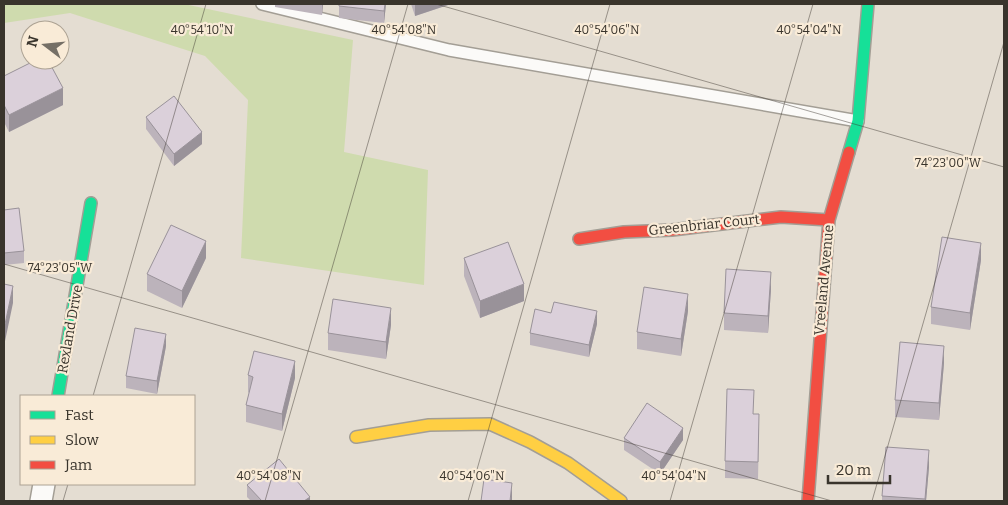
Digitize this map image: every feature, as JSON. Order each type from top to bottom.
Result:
[{"type":"street","name":"Vreeland Avenue","points":[[808,501],[829,220],[858,121],[868,4]]},
{"type":"street","name":"Rexland Drive","points":[[58,395],[91,203]]},
{"type":"street","name":"Greenbriar Court","points":[[579,239],[624,232],[672,230],[781,217],[829,220]]},
{"type":"street","points":[[356,437],[429,425],[490,424],[530,442],[568,463],[621,501]]},
{"type":"street","points":[[41,501],[44,485]]},
{"type":"lane","points":[[262,4],[449,50],[858,121]]},
{"type":"green space","points":[[4,4],[184,4],[353,40],[344,152],[428,170],[424,285],[241,258],[248,100],[205,56],[70,13],[4,23]]},
{"type":"building","points":[[339,4],[385,4],[384,11],[339,6]]},
{"type":"building","points":[[20,68],[20,70],[53,70],[63,88],[9,115],[4,105],[4,76]]},
{"type":"building","points":[[174,96],[202,132],[174,154],[146,117]]},
{"type":"building","points":[[19,208],[24,251],[4,253],[4,210]]},
{"type":"building","points":[[171,225],[206,241],[182,291],[147,274]]},
{"type":"building","points":[[942,237],[981,243],[970,313],[931,307]]},
{"type":"building","points":[[508,242],[524,284],[480,301],[464,258]]},
{"type":"building","points":[[726,269],[771,272],[768,316],[724,313]]},
{"type":"building","points":[[4,284],[13,286],[4,329]]},
{"type":"building","points":[[644,287],[688,294],[681,339],[637,332]]},
{"type":"building","points":[[333,299],[391,308],[386,342],[328,333]]},
{"type":"building","points":[[554,302],[597,311],[589,345],[530,333],[535,309],[551,313]]},
{"type":"building","points":[[135,328],[166,334],[157,381],[126,376]]},
{"type":"building","points":[[900,342],[944,346],[939,403],[895,400]]},
{"type":"building","points":[[254,351],[295,361],[282,414],[246,405],[253,377],[248,375]]},
{"type":"building","points":[[727,389],[754,390],[753,414],[759,414],[758,462],[725,461]]},
{"type":"building","points":[[647,403],[683,428],[660,462],[624,438]]},
{"type":"building","points":[[886,447],[929,450],[925,499],[882,496]]},
{"type":"building","points":[[279,459],[310,497],[304,501],[262,501],[247,485]]},
{"type":"building","points":[[484,479],[512,483],[510,501],[481,501]]},
{"type":"traffic: fast","points":[[849,152],[858,121],[868,4]]},
{"type":"traffic: fast","points":[[58,395],[91,203]]},
{"type":"traffic: slow","points":[[356,437],[429,425],[490,424],[530,442],[568,463],[621,501]]},
{"type":"traffic: jam","points":[[808,501],[829,220],[849,152]]},
{"type":"traffic: jam","points":[[579,239],[624,232],[672,230],[781,217],[829,220]]}]
